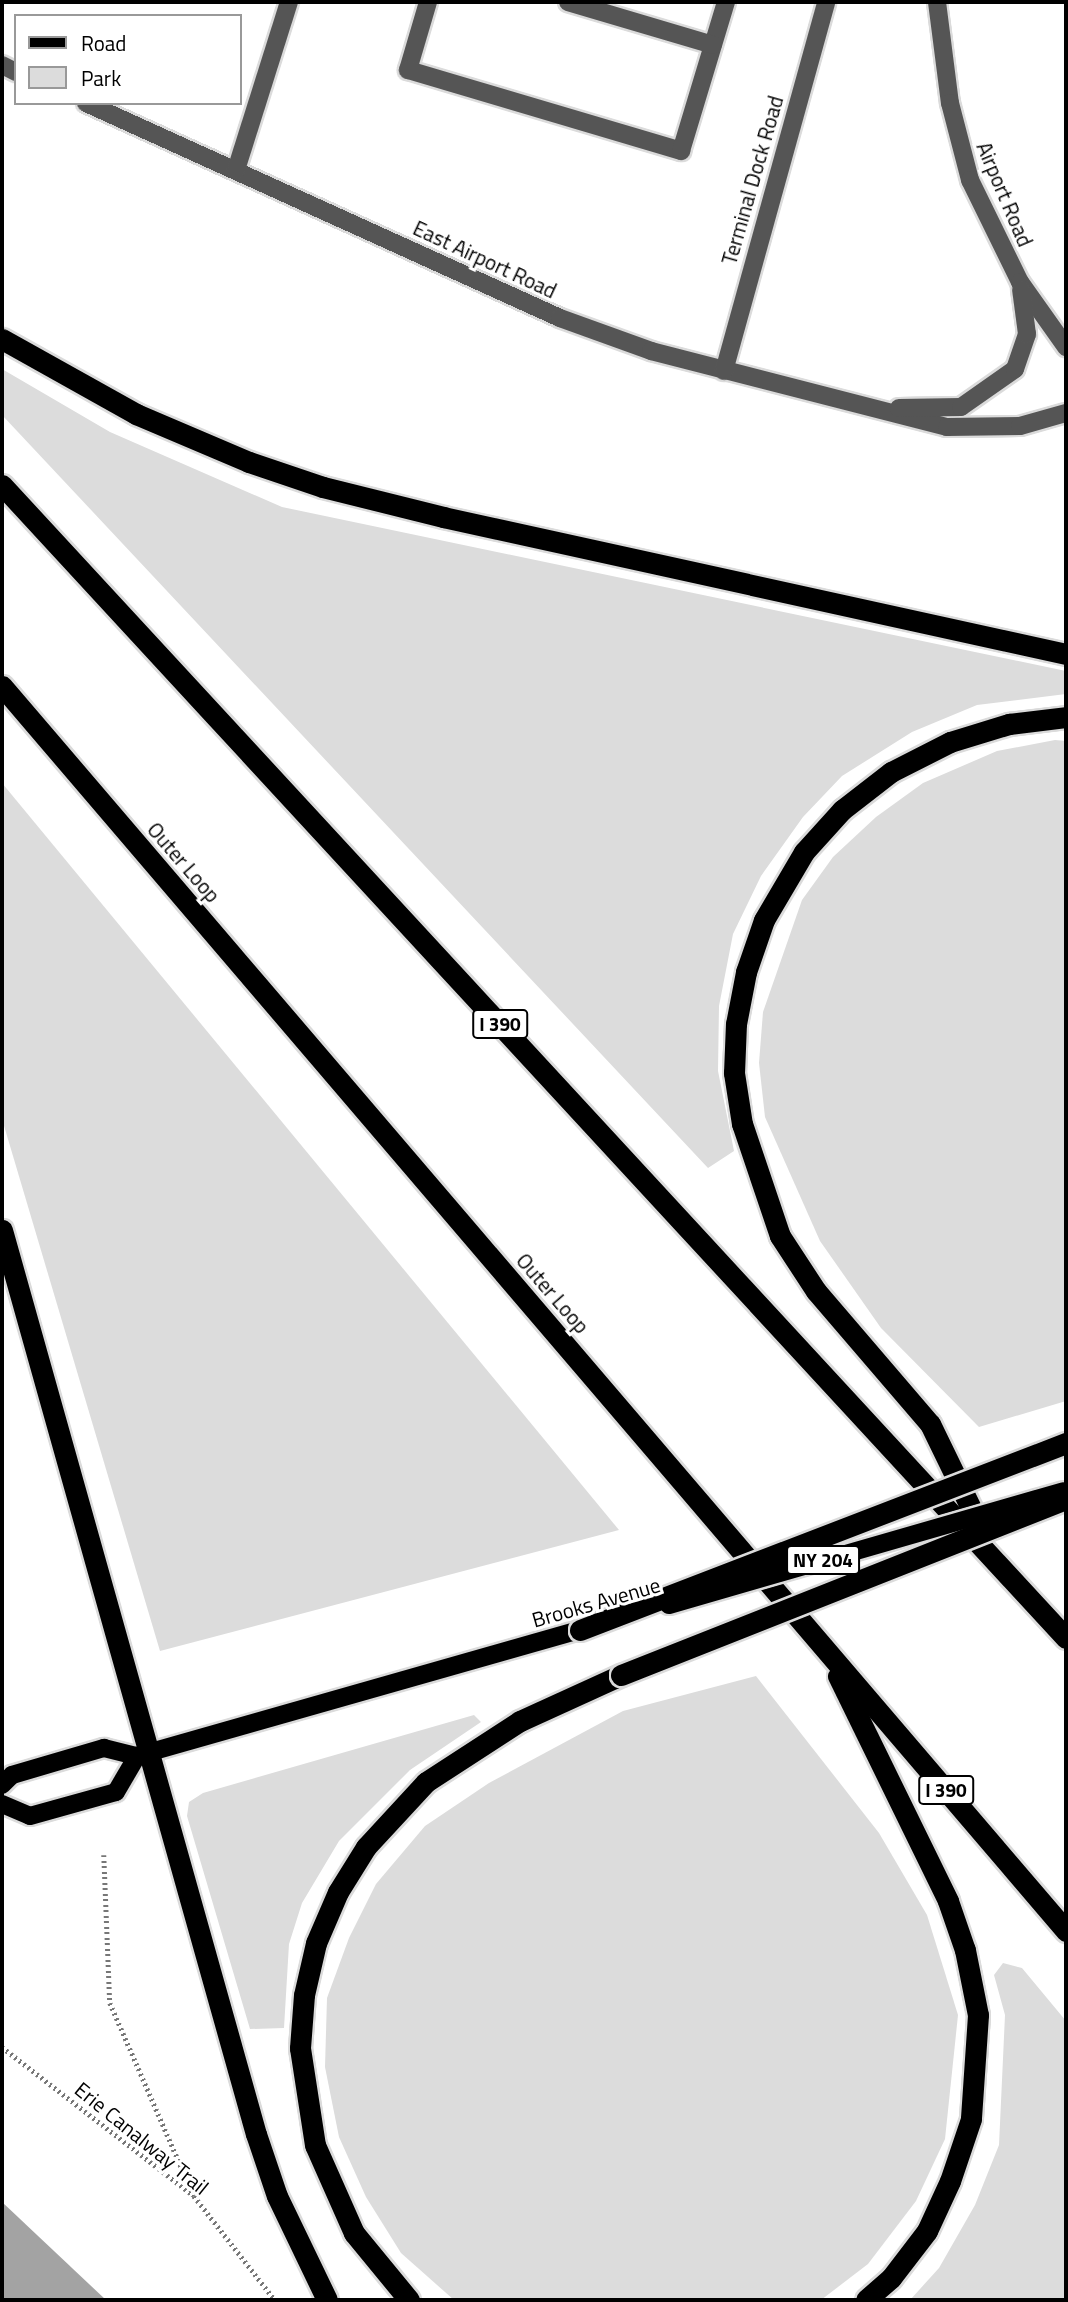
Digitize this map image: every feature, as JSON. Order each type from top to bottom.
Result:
[{"type":"highway","points":[[2,339],[136,414],[249,462],[323,487],[443,517],[1066,654]]},
{"type":"highway","name":"I 390","points":[[2,485],[1066,1638]]},
{"type":"highway","name":"Outer Loop","points":[[2,686],[1066,1931]]},
{"type":"highway","points":[[997,1564],[930,1424],[816,1291],[780,1236],[742,1124],[734,1073],[736,1024],[746,972],[764,920],[804,852],[842,810],[891,772],[950,742],[1009,724],[1066,717]]},
{"type":"highway","points":[[2,1230],[142,1754],[259,2144],[277,2196],[327,2300]]},
{"type":"highway","points":[[580,1630],[1066,1443]]},
{"type":"highway","points":[[409,2300],[354,2233],[316,2145],[300,2048],[304,1995],[316,1943],[338,1892],[366,1847],[426,1782],[520,1721],[621,1675],[1066,1499]]},
{"type":"highway","points":[[825,1649],[948,1901],[965,1950],[978,2015],[971,2119],[950,2181],[927,2231],[891,2278],[866,2300]]},
{"type":"main road","name":"Brooks Avenue","points":[[2,1785],[12,1775],[104,1748],[142,1754],[1066,1490]]},
{"type":"main road","points":[[2,1804],[30,1816],[116,1792],[142,1754]]},
{"type":"street","points":[[236,170],[289,2]]},
{"type":"street","points":[[428,2],[408,70],[681,151],[726,2]]},
{"type":"street","points":[[568,2],[713,45]]},
{"type":"street","name":"Terminal Dock Road","points":[[724,370],[825,2]]},
{"type":"street","points":[[937,2],[942,43]]},
{"type":"street","points":[[942,43],[945,2]]},
{"type":"street","name":"Airport Road","points":[[942,43],[957,135],[971,180],[1020,282],[1066,346]]},
{"type":"street","name":"East Airport Road","points":[[90,105],[560,318],[651,351],[947,427],[1020,426],[1066,413]]},
{"type":"street","name":"East Airport Road","points":[[882,409],[961,407],[1015,369],[1027,334],[1020,282]]},
{"type":"path","points":[[104,1855],[110,2003],[194,2196]]},
{"type":"path","name":"Erie Canalway Trail","points":[[2,2047],[194,2196],[275,2300]]},
{"type":"green space","points":[[2,369],[110,432],[282,507],[1066,671],[1066,694],[977,705],[912,732],[842,776],[803,817],[761,876],[733,934],[719,1006],[718,1071],[734,1151],[708,1168],[2,415]]},
{"type":"green space","points":[[1055,740],[1066,741],[1066,1401],[979,1427],[881,1328],[820,1241],[765,1117],[759,1063],[763,1012],[802,900],[833,857],[876,817],[923,783],[997,751]]},
{"type":"green space","points":[[2,783],[619,1530],[160,1651],[2,1119]]},
{"type":"green space","points":[[756,1676],[879,1833],[927,1915],[958,2015],[945,2139],[916,2201],[868,2264],[821,2300],[454,2300],[401,2253],[366,2197],[339,2137],[325,2067],[327,1998],[349,1938],[376,1884],[425,1826],[489,1783],[623,1711]]},
{"type":"green space","points":[[474,1715],[481,1722],[410,1770],[339,1841],[302,1903],[289,1944],[284,2028],[250,2029],[187,1816],[189,1802],[203,1793]]},
{"type":"green space","points":[[1003,1963],[1022,1968],[1066,2021],[1066,2300],[910,2300],[939,2268],[975,2205],[999,2145],[1005,2015],[994,1975]]},
{"type":"shaded area","points":[[2,2202],[106,2300],[2,2300]]}]
